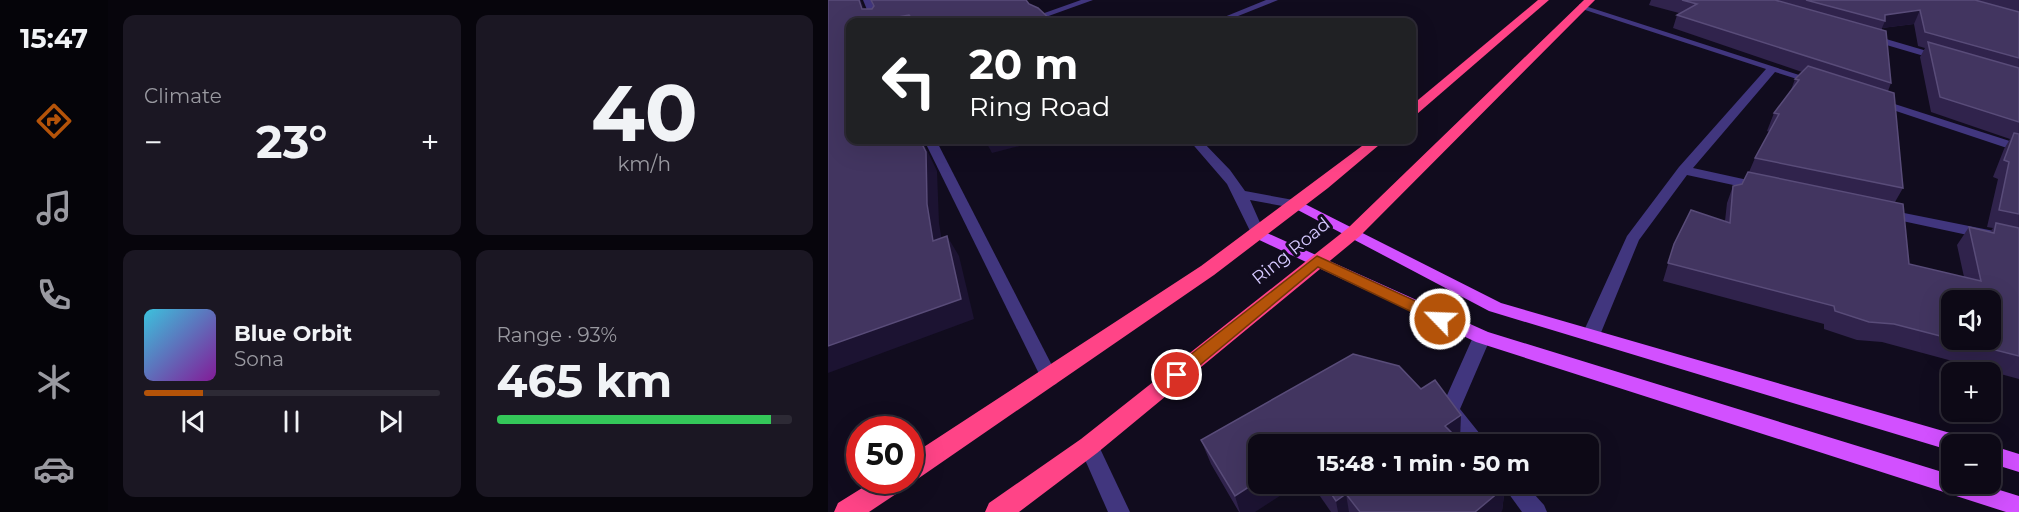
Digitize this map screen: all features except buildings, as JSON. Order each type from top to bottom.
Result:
[{"type":"highway","points":[[1416,108],[1544,0]]},
{"type":"highway","name":"Ring Road","points":[[998,512],[1089,446],[1354,232],[1586,3]]},
{"type":"highway","name":"Ring Road","points":[[924,461],[1050,379],[1258,234],[1299,205],[1373,144]]},
{"type":"highway","points":[[847,512],[875,494]]},
{"type":"main road","points":[[1299,205],[1495,307],[1941,439]]},
{"type":"main road","points":[[1258,234],[1482,337],[2019,506]]},
{"type":"main road","points":[[2001,457],[2019,463]]},
{"type":"street","points":[[867,0],[874,18]]},
{"type":"street","points":[[1040,16],[1089,0]]},
{"type":"street","points":[[1227,18],[1274,0]]},
{"type":"street","points":[[1586,3],[1828,86]]},
{"type":"street","points":[[1033,8],[1044,18]]},
{"type":"street","points":[[1861,35],[1951,61]]},
{"type":"street","points":[[1591,335],[1632,239],[1684,170],[1773,68]]},
{"type":"street","points":[[1862,97],[2019,148]]},
{"type":"street","points":[[932,144],[1050,379]]},
{"type":"street","points":[[1199,144],[1222,167],[1244,195],[1258,234]]},
{"type":"street","points":[[1684,170],[1776,190]]},
{"type":"street","points":[[1244,195],[1299,205]]},
{"type":"street","points":[[1869,210],[2019,242]]},
{"type":"street","points":[[1470,434],[1450,411],[1482,337]]},
{"type":"street","points":[[1089,446],[1119,512]]},
{"type":"street","points":[[1520,494],[1536,512]]},
{"type":"route","points":[[1177,375],[1317,261],[1440,319]]}]
